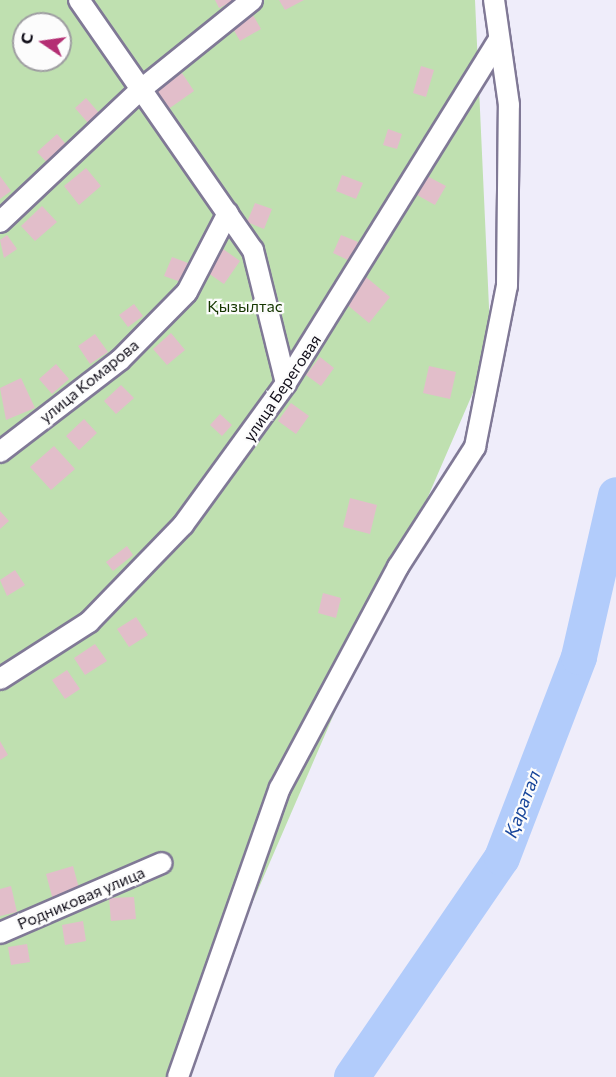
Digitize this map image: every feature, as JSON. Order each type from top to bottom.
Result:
[{"type":"street","points":[[79,0],[139,91],[253,250],[286,383]]},
{"type":"street","points":[[0,222],[139,91],[252,0]]},
{"type":"street","points":[[178,1077],[280,788],[398,567],[475,447],[507,286],[509,105],[494,0]]},
{"type":"street","name":"улица Береговая","points":[[0,679],[89,622],[183,525],[286,383],[499,40]]},
{"type":"street","name":"улица Комарова","points":[[0,452],[120,360],[187,292],[228,213]]},
{"type":"street","name":"Родниковая улица","points":[[0,933],[162,863]]},
{"type":"green space","name":"Қызылтас","points":[[0,0],[475,0],[491,351],[177,1077],[0,1077]]},
{"type":"building","points":[[215,0],[235,0],[219,8]]},
{"type":"building","points":[[279,0],[304,0],[285,10]]},
{"type":"building","points":[[253,15],[261,29],[240,41],[232,27]]},
{"type":"building","points":[[421,66],[434,70],[426,97],[413,93]]},
{"type":"building","points":[[182,73],[194,91],[167,110],[155,92]]},
{"type":"building","points":[[86,98],[100,114],[88,123],[75,108]]},
{"type":"building","points":[[388,129],[402,134],[397,149],[383,145]]},
{"type":"building","points":[[57,134],[71,150],[51,167],[37,152]]},
{"type":"building","points":[[86,168],[101,186],[79,205],[64,186]]},
{"type":"building","points":[[342,175],[363,183],[356,199],[336,191]]},
{"type":"building","points":[[0,176],[11,191],[0,199]]},
{"type":"building","points":[[427,176],[446,186],[435,205],[417,195]]},
{"type":"building","points":[[255,203],[272,209],[264,229],[247,222]]},
{"type":"building","points":[[42,206],[57,222],[35,241],[21,226]]},
{"type":"building","points":[[7,235],[17,249],[4,258],[0,240]]},
{"type":"building","points":[[341,235],[358,242],[350,261],[333,253]]},
{"type":"building","points":[[223,249],[240,261],[224,284],[208,273]]},
{"type":"building","points":[[172,257],[188,263],[181,282],[164,276]]},
{"type":"building","points":[[366,277],[390,297],[369,323],[345,303]]},
{"type":"building","points":[[134,304],[143,316],[128,327],[119,315]]},
{"type":"building","points":[[171,333],[185,350],[167,365],[153,349]]},
{"type":"building","points":[[95,334],[108,352],[90,364],[78,346]]},
{"type":"building","points":[[320,357],[334,368],[321,386],[306,375]]},
{"type":"building","points":[[56,364],[69,379],[52,394],[39,379]]},
{"type":"building","points":[[429,366],[456,372],[450,399],[423,393]]},
{"type":"building","points":[[21,378],[35,408],[6,420],[0,388]]},
{"type":"building","points":[[121,385],[134,398],[116,414],[104,401]]},
{"type":"building","points":[[291,403],[309,416],[296,434],[278,421]]},
{"type":"building","points":[[220,414],[232,425],[222,436],[210,425]]},
{"type":"building","points":[[84,419],[97,433],[79,450],[66,436]]},
{"type":"building","points":[[54,446],[75,469],[51,490],[30,467]]},
{"type":"building","points":[[350,498],[377,505],[370,534],[343,527]]},
{"type":"building","points":[[0,511],[9,521],[0,529]]},
{"type":"building","points":[[127,546],[133,555],[113,571],[106,562]]},
{"type":"building","points":[[15,570],[25,585],[7,596],[0,580]]},
{"type":"building","points":[[323,593],[341,598],[336,618],[318,613]]},
{"type":"building","points":[[136,617],[148,635],[129,647],[117,629]]},
{"type":"building","points":[[95,644],[107,661],[85,675],[74,658]]},
{"type":"building","points":[[67,670],[80,689],[65,699],[52,680]]},
{"type":"building","points":[[0,741],[8,755],[0,760]]},
{"type":"building","points":[[73,866],[80,892],[53,900],[46,874]]},
{"type":"building","points":[[11,886],[17,912],[0,916],[0,889]]},
{"type":"building","points":[[134,897],[136,919],[111,921],[109,898]]},
{"type":"building","points":[[83,921],[86,941],[65,945],[62,925]]},
{"type":"building","points":[[27,944],[30,962],[11,965],[8,947]]},
{"type":"waterway","name":"Қаратал","points":[[352,1077],[502,858],[579,657],[616,495]]}]
